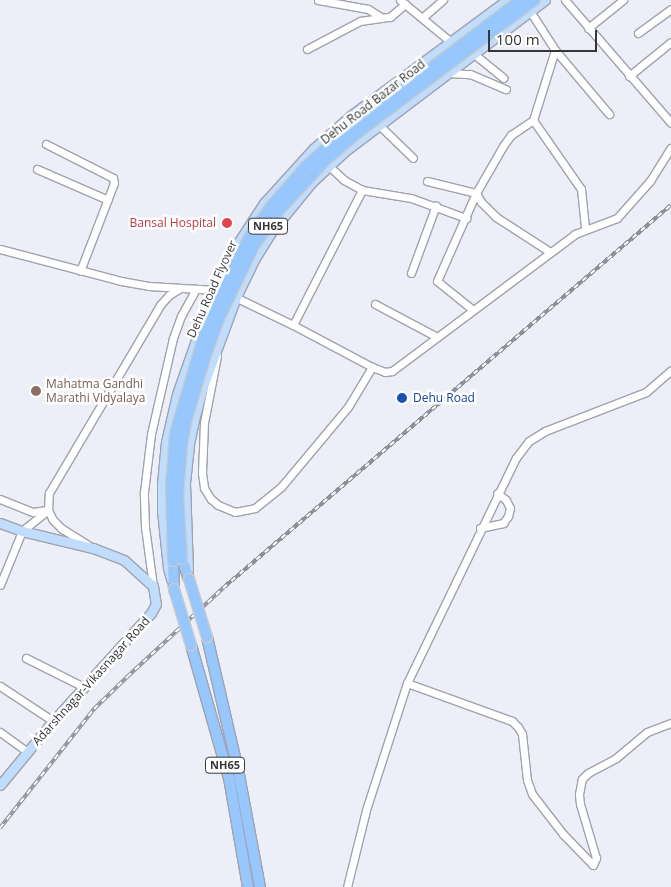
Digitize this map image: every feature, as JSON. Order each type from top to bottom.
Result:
[{"type":"highway","name":"Dehu Road Flyover","points":[[260,887],[227,719],[207,637],[189,579],[178,560],[171,486],[175,434],[192,368],[234,265],[252,231],[299,174],[328,146],[520,0]]},
{"type":"highway","name":"Dehu Road Flyover","points":[[174,589],[178,560],[178,495],[186,422],[206,355],[220,319],[253,248],[275,215],[326,160],[359,132],[535,0]]},
{"type":"highway","name":"NH65","points":[[174,589],[229,778],[248,887]]},
{"type":"main road","name":"Dehu Road Bazar Road","points":[[174,589],[168,568],[162,511],[162,484],[166,442],[177,394],[214,289],[249,224],[288,174],[350,116],[507,0]]},
{"type":"main road","name":"Dehu Road Bazar Road","points":[[189,579],[185,483],[189,444],[202,389],[236,297],[255,258],[272,231],[305,190],[329,166],[379,125],[545,0]]},
{"type":"main road","points":[[0,523],[22,532],[93,548],[124,560],[153,586]]},
{"type":"main road","name":"Adarshnagar-Vikasnagar Road","points":[[0,785],[53,722],[151,613],[156,604],[153,586]]},
{"type":"street","points":[[318,0],[368,9],[381,18]]},
{"type":"street","points":[[422,18],[443,0]]},
{"type":"street","points":[[565,0],[671,123]]},
{"type":"street","points":[[588,28],[623,0]]},
{"type":"street","points":[[307,49],[350,25],[371,18],[390,17],[403,2],[451,42]]},
{"type":"street","points":[[638,33],[671,9]]},
{"type":"street","points":[[530,11],[555,50],[609,114]]},
{"type":"street","points":[[629,76],[671,42]]},
{"type":"street","points":[[473,310],[437,281],[476,193],[511,135],[533,120],[555,50]]},
{"type":"street","points":[[474,54],[504,78]]},
{"type":"street","points":[[448,73],[470,74],[506,89]]},
{"type":"street","points":[[533,120],[581,189],[585,228]]},
{"type":"street","points":[[379,125],[414,158]]},
{"type":"street","points":[[46,144],[113,178],[114,183],[108,200],[80,270]]},
{"type":"street","points":[[0,249],[121,281],[179,289],[214,289],[236,297],[293,324],[372,367],[385,372],[392,371],[550,252],[585,228],[607,223],[617,218],[650,181],[671,148]]},
{"type":"street","points":[[329,166],[344,180],[362,190],[400,196],[436,205],[466,218]]},
{"type":"street","points":[[38,168],[108,200]]},
{"type":"street","points":[[427,181],[476,193],[481,202],[496,217],[550,252]]},
{"type":"street","points":[[293,324],[362,190]]},
{"type":"street","points":[[411,273],[436,205]]},
{"type":"street","points":[[93,548],[62,529],[48,510],[47,502],[53,484],[160,305],[169,295],[179,289]]},
{"type":"street","points":[[153,586],[144,492],[150,434],[173,338],[181,316],[196,289]]},
{"type":"street","points":[[375,304],[437,337]]},
{"type":"street","points":[[220,341],[204,423],[202,473],[204,488],[210,498],[226,510],[235,512],[255,508],[281,487],[348,406],[372,367]]},
{"type":"street","points":[[347,887],[366,810],[406,682],[497,493],[516,458],[529,441],[554,428],[646,392],[671,371]]},
{"type":"street","points":[[480,528],[503,523],[508,516],[510,508],[506,500],[497,493]]},
{"type":"street","points":[[0,499],[33,512],[48,510]]},
{"type":"street","points":[[0,585],[22,532],[48,510]]},
{"type":"street","points":[[26,658],[84,687]]},
{"type":"street","points":[[406,682],[512,721],[522,734],[527,780],[532,794],[563,834],[593,865],[596,858],[580,804],[579,788],[582,779],[588,773],[616,758],[647,732],[671,723]]},
{"type":"street","points":[[0,686],[53,722]]},
{"type":"street","points":[[0,732],[28,752]]},
{"type":"railway","points":[[0,828],[94,709],[127,677],[223,588],[671,205]]},
{"type":"place","name":"Bansal Hospital","points":[[227,223]]},
{"type":"place","name":"Mahatma Gandhi Marathi Vidyalaya","points":[[36,391]]},
{"type":"place","name":"Dehu Road","points":[[402,398]]}]
